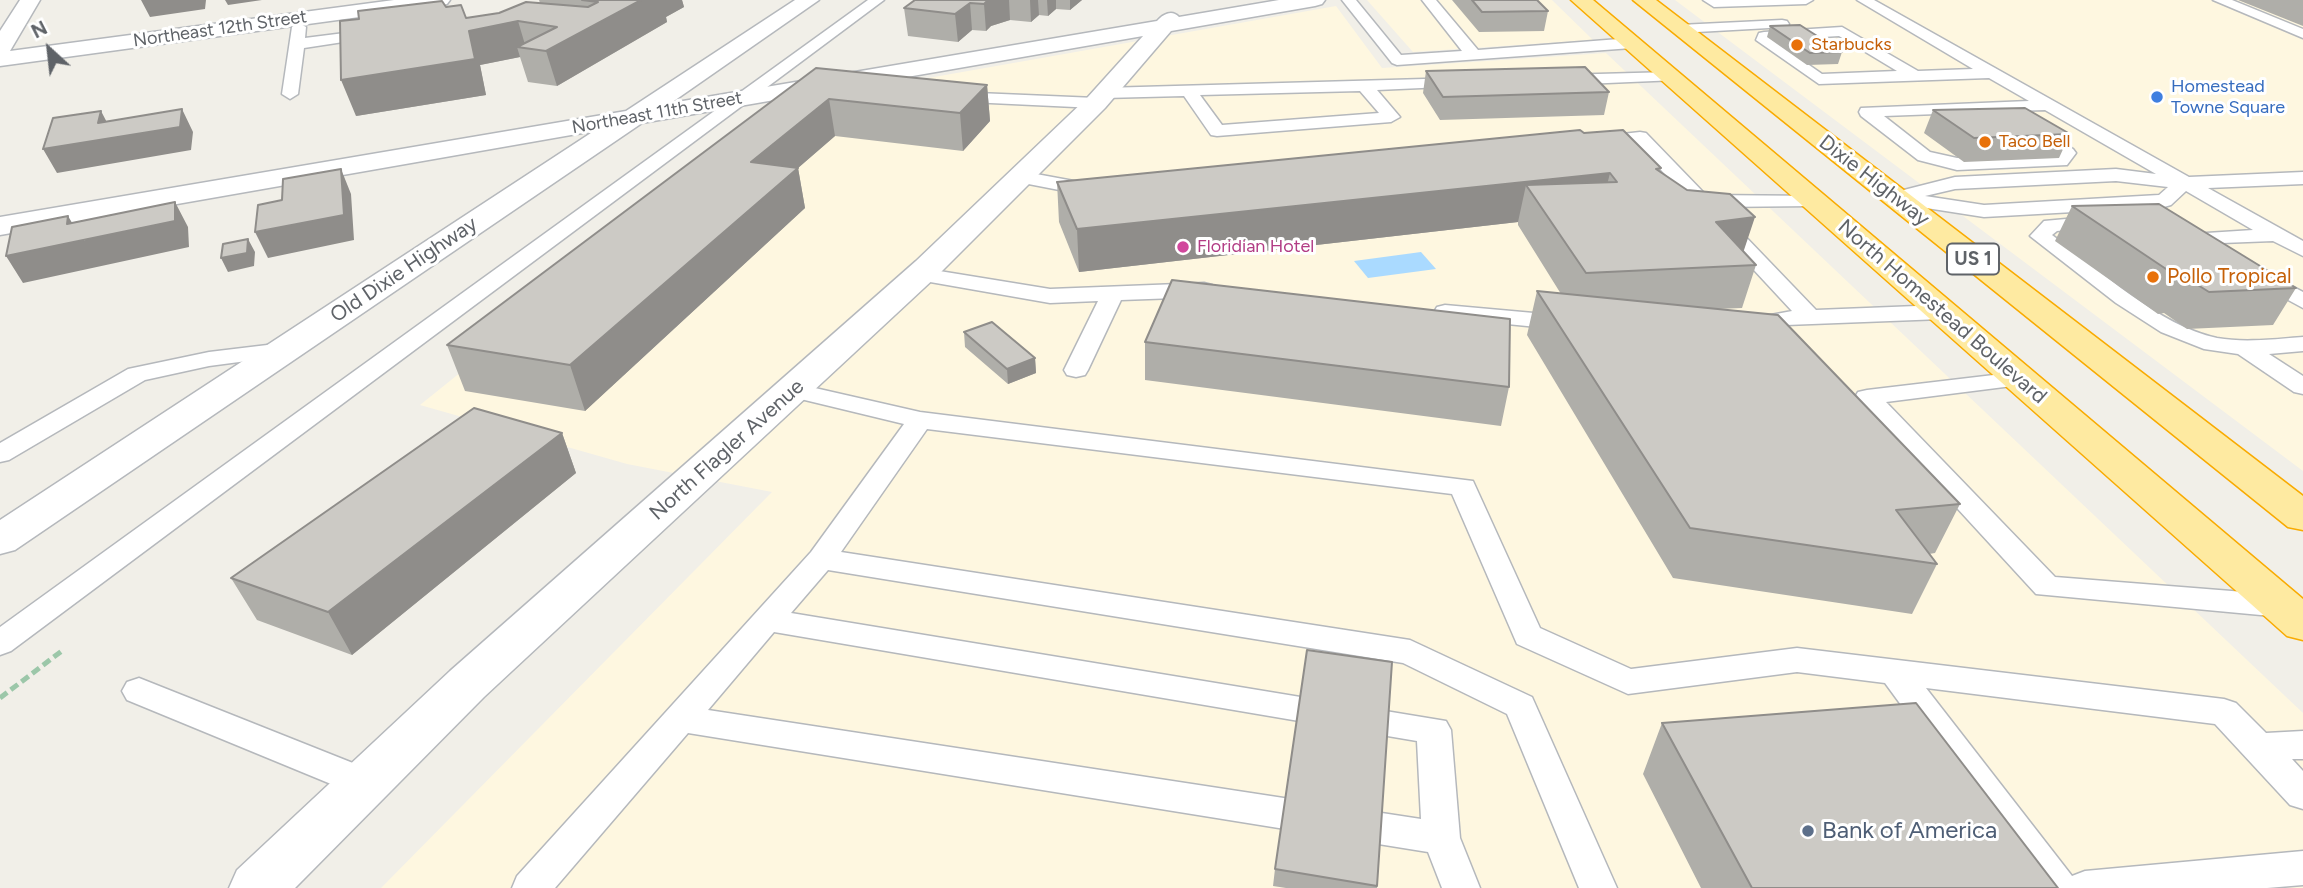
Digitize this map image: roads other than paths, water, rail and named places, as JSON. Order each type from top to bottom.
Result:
[{"type":"highway","name":"North Homestead Boulevard","points":[[1581,0],[2293,615]]},
{"type":"highway","name":"Dixie Highway","points":[[1643,0],[2303,517]]},
{"type":"highway","points":[[1813,200],[1895,198]]},
{"type":"street","points":[[0,49],[30,0]]},
{"type":"street","name":"Northeast 12th Street","points":[[0,59],[440,0]]},
{"type":"street","name":"Old Dixie Highway","points":[[0,540],[285,350],[512,174],[633,117],[808,0]]},
{"type":"street","name":"Northeast 11th Street","points":[[0,226],[743,99],[880,83],[1175,13],[1315,0]]},
{"type":"street","name":"North Flagler Avenue","points":[[257,888],[467,684],[921,274],[1100,98],[1175,13]]},
{"type":"street","points":[[446,149],[512,174]]},
{"type":"lane","points":[[0,643],[877,0]]},
{"type":"lane","points":[[1349,0],[1397,61],[1632,43]]},
{"type":"lane","points":[[1429,0],[1474,55]]},
{"type":"lane","points":[[1710,0],[1714,3],[1806,0]]},
{"type":"lane","points":[[1864,0],[2303,250]]},
{"type":"lane","points":[[2220,0],[2303,34]]},
{"type":"lane","points":[[1679,29],[1896,18]]},
{"type":"lane","points":[[290,94],[300,19]]},
{"type":"lane","points":[[297,44],[392,31]]},
{"type":"lane","points":[[1914,75],[1842,31],[1764,36],[1763,40],[1819,79],[1990,73]]},
{"type":"lane","points":[[1546,81],[1671,78]]},
{"type":"lane","points":[[933,97],[1100,98],[1188,90],[1476,83]]},
{"type":"lane","points":[[1188,90],[1217,131],[1391,117],[1365,86]]},
{"type":"lane","points":[[1994,107],[2067,153],[2061,161],[1956,164],[1924,156],[1867,112],[1930,110],[1994,107],[2046,105]]},
{"type":"lane","points":[[1570,144],[1640,137],[1810,317]]},
{"type":"lane","points":[[1895,198],[1955,183],[2116,175],[2184,183],[2303,177]]},
{"type":"lane","points":[[1020,177],[1099,191],[1113,190]]},
{"type":"lane","points":[[1895,198],[1984,211],[2164,201],[2184,183]]},
{"type":"lane","points":[[1700,201],[1813,200]]},
{"type":"lane","points":[[2150,222],[2140,220],[2051,225],[2039,236],[2173,331],[2210,344],[2246,349],[2303,344]]},
{"type":"lane","points":[[2275,235],[2189,234],[2303,302]]},
{"type":"lane","points":[[921,274],[1050,296],[1192,289],[1219,292]]},
{"type":"lane","points":[[1076,370],[1113,293]]},
{"type":"lane","points":[[1426,310],[1591,326]]},
{"type":"lane","points":[[1725,330],[1786,318],[1942,312]]},
{"type":"lane","points":[[2246,349],[2303,387]]},
{"type":"lane","points":[[0,454],[137,374],[209,359],[285,350]]},
{"type":"lane","points":[[2019,379],[1867,397],[2047,587],[2293,615]]},
{"type":"lane","points":[[793,390],[920,420],[1463,487],[1528,636],[1628,682],[1797,660],[2224,712],[2303,794]]},
{"type":"lane","points":[[531,888],[821,559],[920,420]]},
{"type":"lane","points":[[821,559],[1410,652],[1520,706],[1598,888]]},
{"type":"lane","points":[[767,620],[1434,730],[1441,838],[1461,888]]},
{"type":"lane","points":[[1895,673],[2059,888]]},
{"type":"lane","points":[[139,691],[365,783]]},
{"type":"lane","points":[[680,719],[1441,838]]},
{"type":"lane","points":[[2257,747],[2303,745]]},
{"type":"lane","points":[[2085,888],[2303,868]]},
{"type":"water","points":[[1421,252],[1436,269],[1368,278],[1354,261]]},
{"type":"place","name":"Starbucks","points":[[1797,45]]},
{"type":"place","name":"Homestead Towne Square","points":[[2157,97]]},
{"type":"place","name":"Taco Bell","points":[[1985,142]]},
{"type":"place","name":"Floridian Hotel","points":[[1183,247]]},
{"type":"place","name":"Pollo Tropical","points":[[2153,277]]},
{"type":"place","name":"Bank of America","points":[[1808,831]]}]
